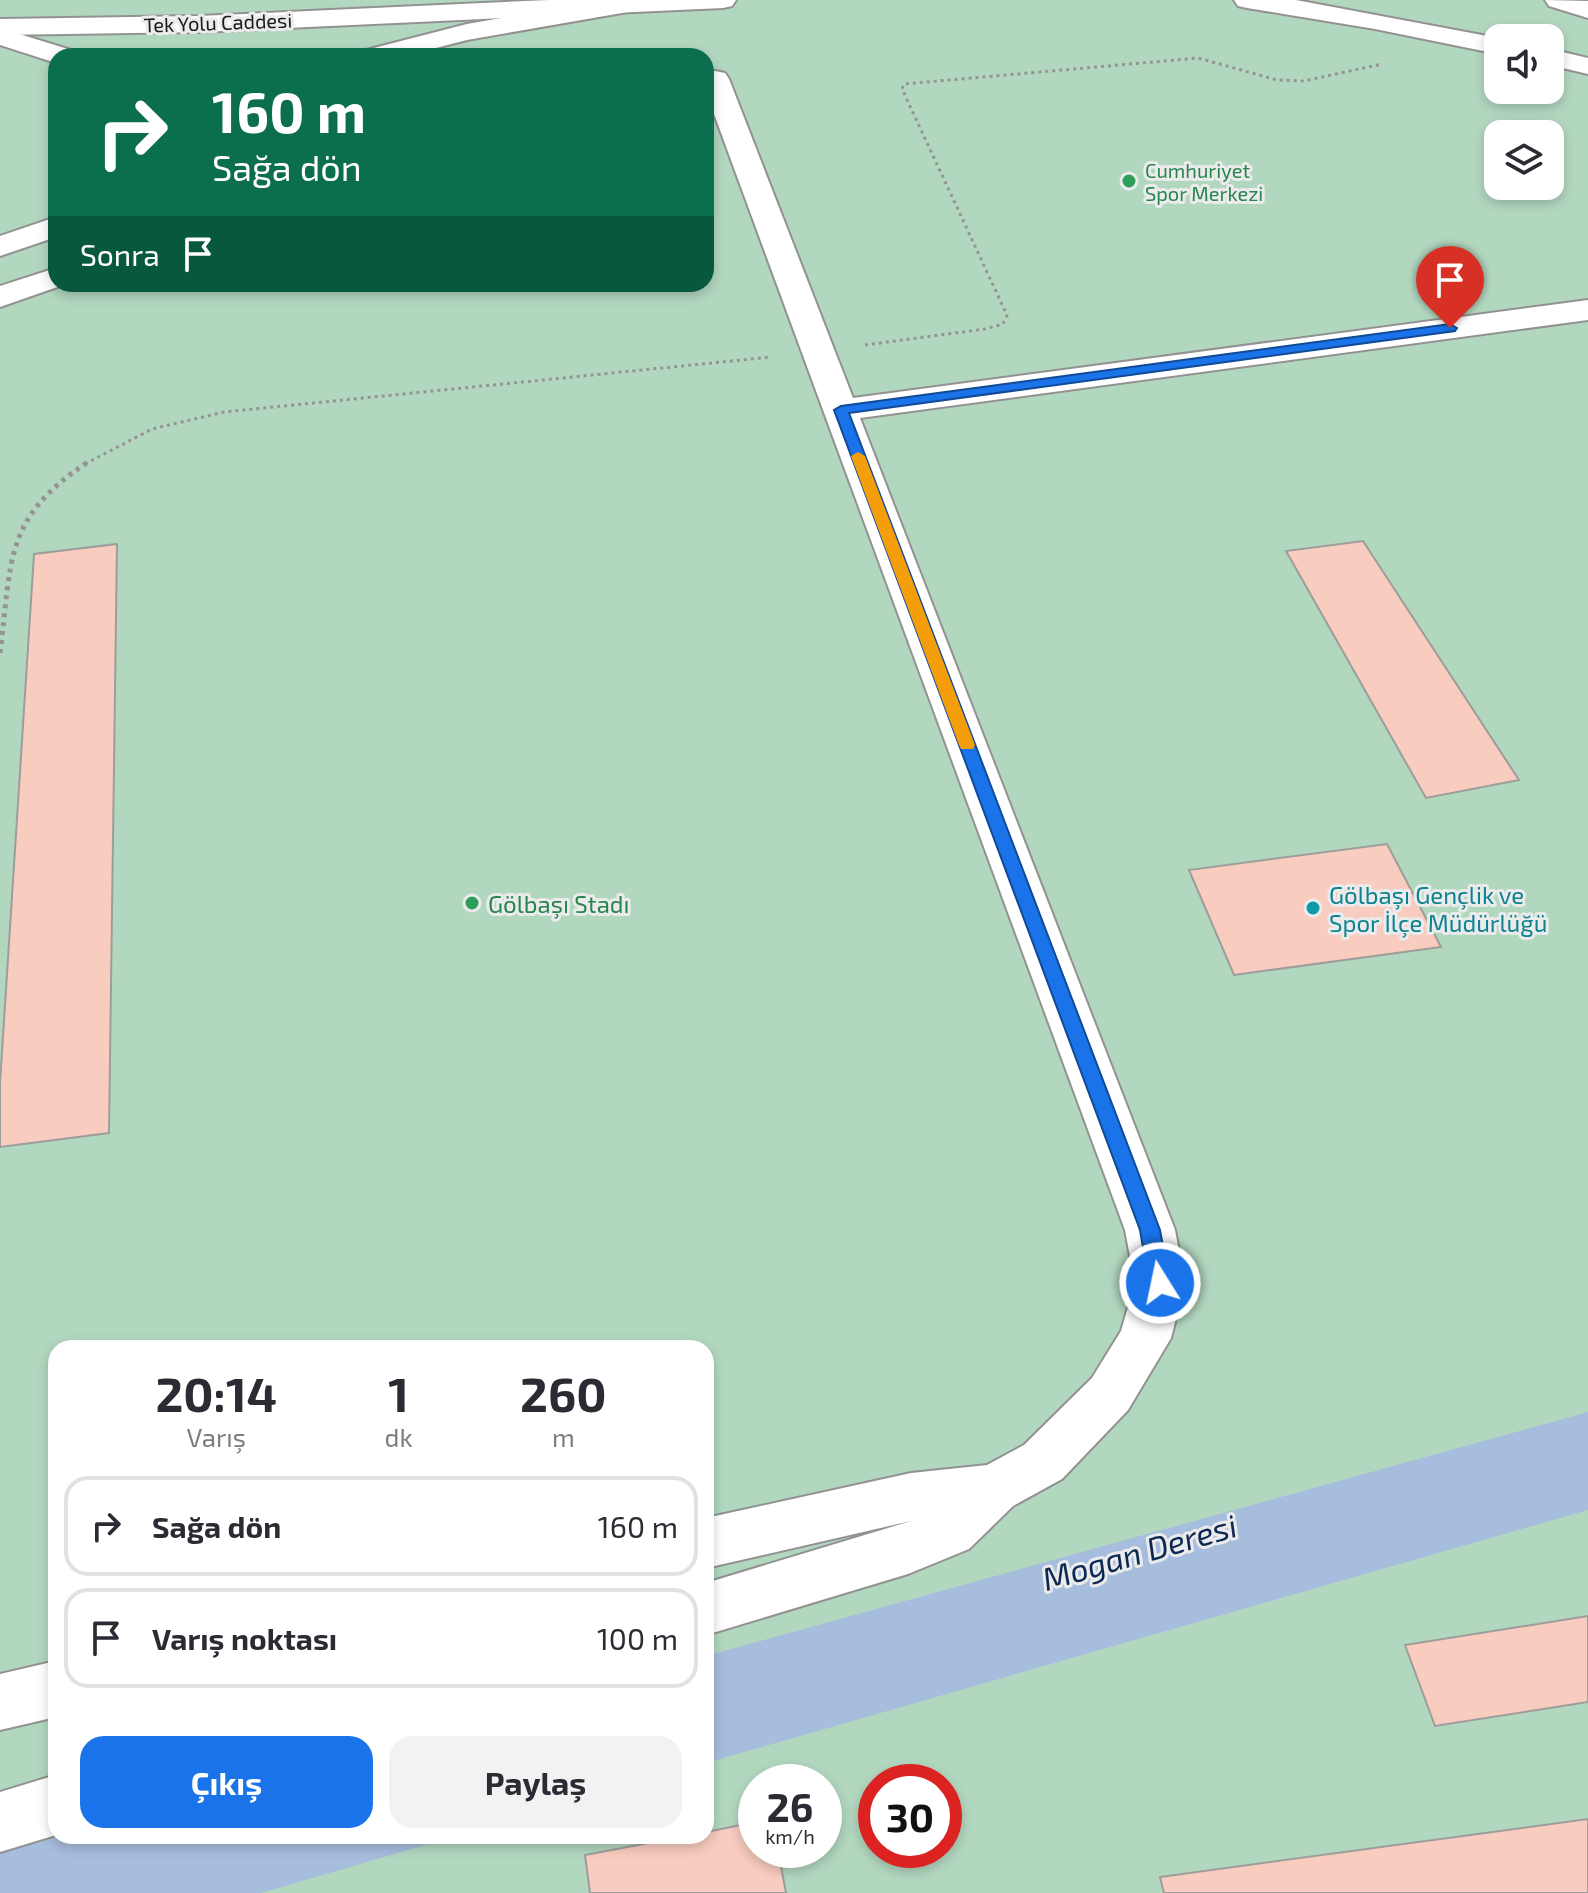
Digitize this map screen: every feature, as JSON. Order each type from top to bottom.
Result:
[{"type":"main road","name":"Tek Yolu Caddesi","points":[[0,27],[199,24],[723,0]]},
{"type":"main road","points":[[1247,0],[1340,14],[1484,43]]},
{"type":"main road","points":[[1305,0],[1340,14]]},
{"type":"main road","points":[[1558,0],[1588,10]]},
{"type":"main road","points":[[406,48],[467,32],[622,5]]},
{"type":"main road","points":[[1375,21],[1414,17],[1445,7]]},
{"type":"main road","points":[[0,36],[48,52]]},
{"type":"main road","points":[[1564,60],[1588,66]]},
{"type":"main road","points":[[714,1607],[922,1543],[950,1531],[994,1489],[1043,1462],[1110,1394],[1145,1338],[1160,1283],[1150,1230],[715,79]]},
{"type":"main road","points":[[0,247],[48,229]]},
{"type":"main road","points":[[0,297],[48,280]]},
{"type":"main road","points":[[841,410],[1588,310]]},
{"type":"main road","points":[[714,1541],[911,1497],[994,1489]]},
{"type":"main road","points":[[0,1702],[48,1691]]},
{"type":"main road","points":[[0,1822],[48,1807]]},
{"type":"path","points":[[856,346],[985,329],[1003,324],[1007,315],[902,89],[904,84],[1198,58],[1277,80],[1303,81],[1386,63]]},
{"type":"path","points":[[0,653],[15,550],[22,524],[35,503],[79,467],[151,430],[224,412],[774,357]]},
{"type":"green space","points":[[0,0],[1588,0],[1588,1893],[0,1893]]},
{"type":"water","name":"Mogan Deresi","points":[[1588,1412],[1588,1510],[714,1761],[714,1654]]},
{"type":"water","points":[[48,1840],[48,1844],[429,1844],[261,1893],[0,1893],[0,1853]]},
{"type":"building","points":[[1363,541],[1519,780],[1426,798],[1286,551]]},
{"type":"building","points":[[117,544],[109,1133],[0,1147],[0,1083],[34,554]]},
{"type":"building","name":"Gölbaşı Gençlik ve Spor İlçe Müdürlüğü","points":[[1387,844],[1441,947],[1234,975],[1189,870]]},
{"type":"building","points":[[1588,1616],[1588,1702],[1435,1726],[1405,1645]]},
{"type":"building","points":[[1588,1819],[1588,1893],[1164,1893],[1160,1877]]},
{"type":"building","points":[[738,1826],[738,1868],[781,1868],[786,1893],[590,1893],[585,1855],[643,1844],[714,1844],[714,1830]]},
{"type":"slow traffic","points":[[858,456],[967,745]]},
{"type":"place","name":"Cumhuriyet Spor Merkezi","points":[[1129,181]]},
{"type":"place","name":"Gölbaşı Stadı","points":[[472,903]]},
{"type":"place","name":"Gölbaşı Gençlik ve Spor İlçe Müdürlüğü","points":[[1313,908]]},
{"type":"route","points":[[1160,1283],[1150,1230],[841,410],[1450,328]]}]
